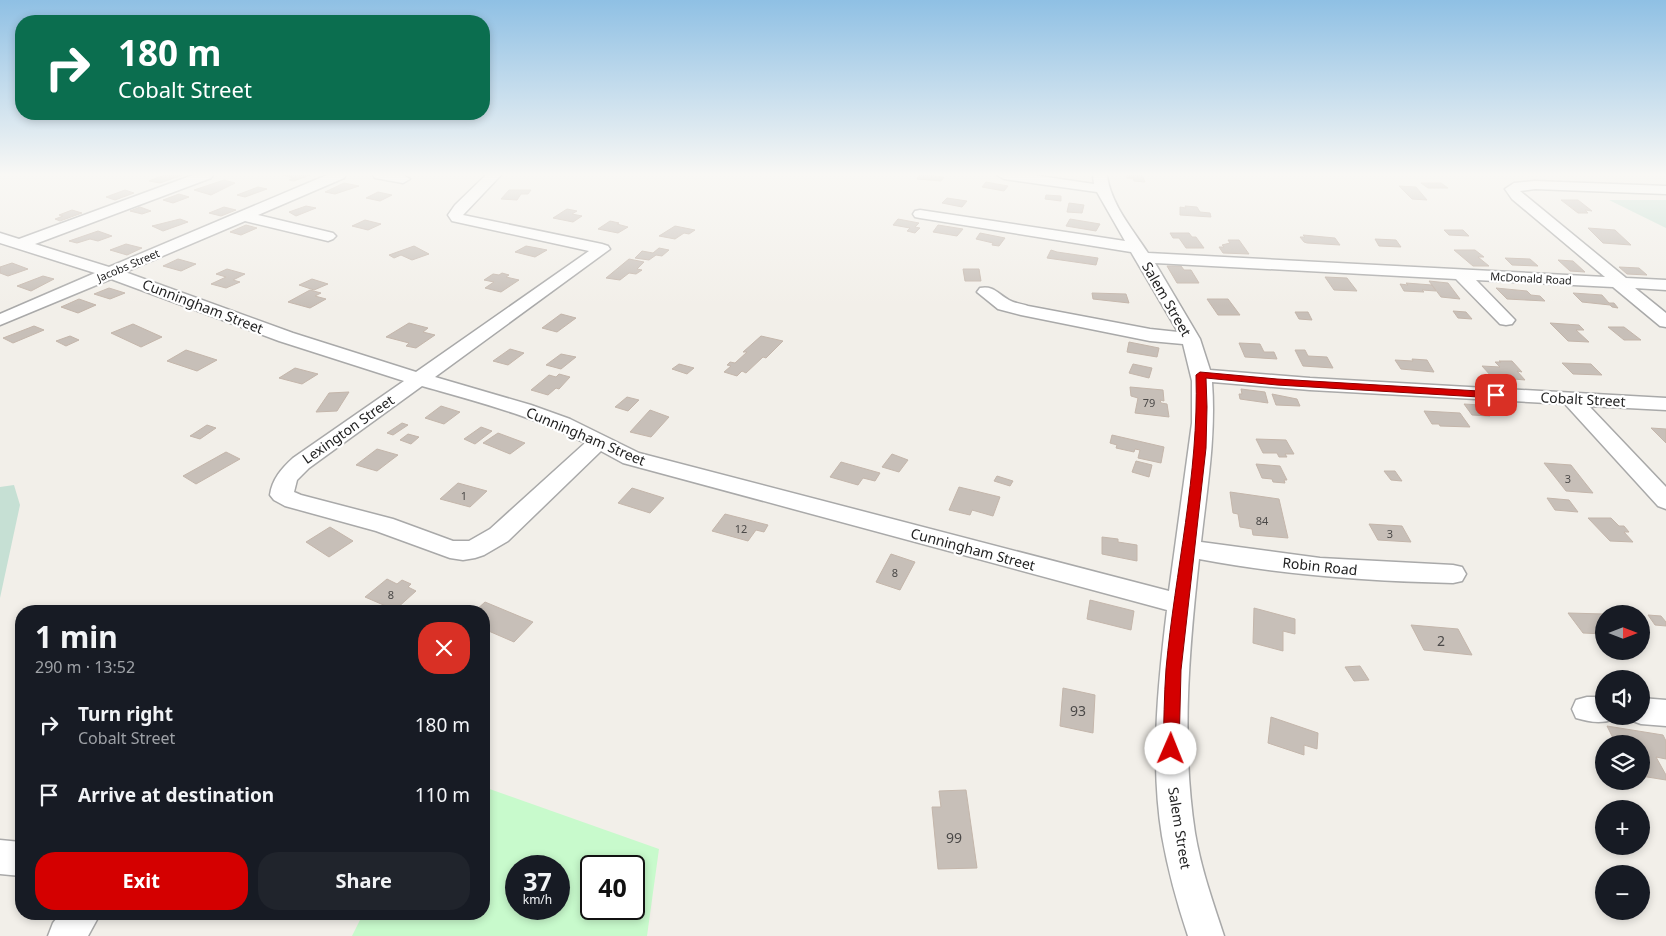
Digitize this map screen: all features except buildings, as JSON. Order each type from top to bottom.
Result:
[{"type":"street","points":[[10,241],[76,219]]},
{"type":"street","name":"Jacobs Street","points":[[0,320],[238,219]]},
{"type":"street","points":[[255,219],[328,236]]},
{"type":"street","name":"Lexington Street","points":[[459,219],[461,221],[602,249],[301,463],[288,474],[282,484],[282,495],[293,501],[384,525],[450,549],[463,551],[481,546],[499,535],[598,442]]},
{"type":"street","name":"McDonald Road","points":[[946,219],[1140,253],[1460,274],[1666,284]]},
{"type":"street","name":"Salem Street","points":[[1121,219],[1191,339],[1200,375],[1202,407],[1200,448],[1180,604],[1172,701],[1172,792],[1183,858],[1191,891],[1206,936]]},
{"type":"street","points":[[1544,219],[1666,322]]},
{"type":"street","name":"Cunningham Street","points":[[10,241],[110,272],[286,338],[419,379],[524,408],[563,423],[621,454],[653,464],[1180,604]]},
{"type":"street","points":[[1460,274],[1506,320]]},
{"type":"street","points":[[986,292],[1004,305],[1027,311],[1150,335],[1191,339]]},
{"type":"street","name":"Cobalt Street","points":[[1200,375],[1277,382],[1666,404]]},
{"type":"street","points":[[1571,399],[1666,501]]},
{"type":"street","name":"Robin Road","points":[[1188,548],[1237,557],[1280,562],[1412,574],[1453,574]]},
{"type":"street","points":[[1650,712],[1666,713]]},
{"type":"street","points":[[0,857],[15,858]]},
{"type":"street","points":[[66,936],[78,920]]},
{"type":"green space","points":[[1647,219],[1666,219],[1666,228]]},
{"type":"green space","points":[[14,485],[20,505],[0,598],[0,487]]},
{"type":"green space","points":[[490,789],[659,849],[647,936],[352,936],[360,920],[490,920]]},
{"type":"route","points":[[1171,749],[1172,701],[1180,604],[1200,448],[1202,407],[1200,375],[1277,382],[1496,395]]}]
